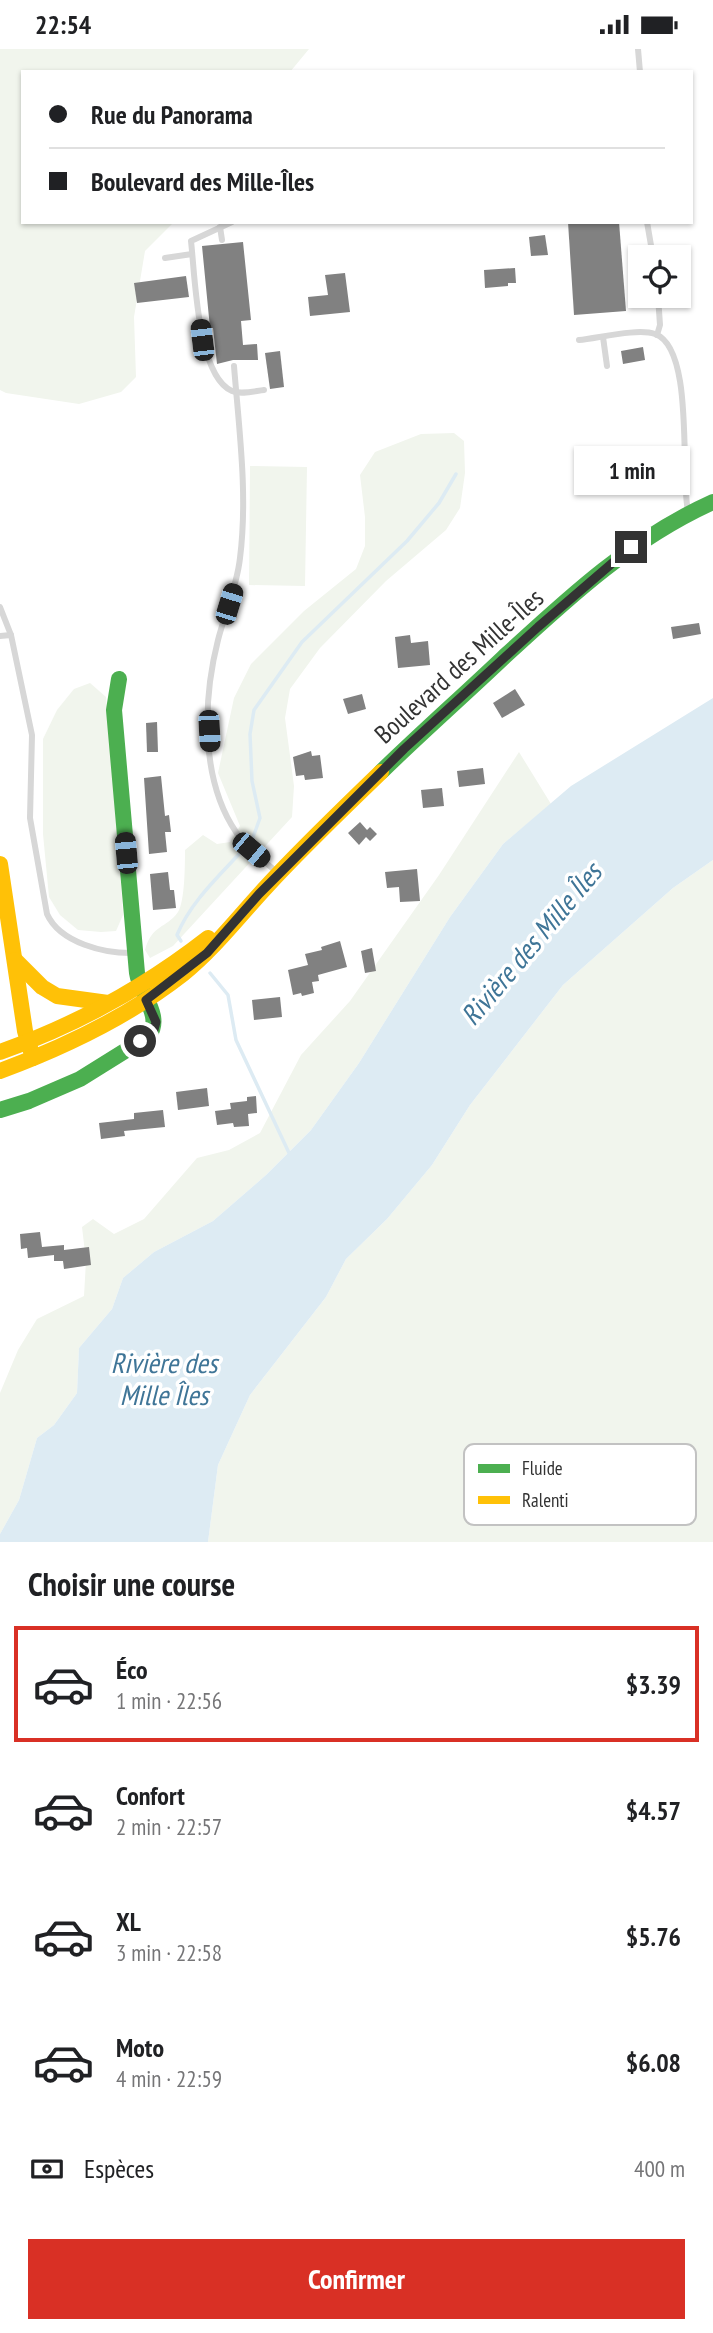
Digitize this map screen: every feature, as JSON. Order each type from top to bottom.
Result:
[{"type":"main road","name":"Boulevard des Mille-Îles","points":[[0,1071],[102,1027],[259,894],[385,767],[579,590],[635,545],[688,513],[713,502]]},
{"type":"main road","points":[[0,1110],[80,1079],[149,1035],[155,1028],[156,1022],[143,993],[135,953],[114,710],[119,679]]},
{"type":"main road","points":[[0,864],[14,1047],[26,1061]]},
{"type":"main road","points":[[8,963],[52,993],[73,1000],[108,1003]]},
{"type":"main road","name":"Boulevard des Mille-Îles","points":[[14,1047],[108,1003],[143,993]]},
{"type":"lane","points":[[638,49],[640,70]]},
{"type":"lane","points":[[227,224],[191,241],[204,348],[221,383],[236,393],[264,390]]},
{"type":"lane","points":[[647,224],[651,245]]},
{"type":"lane","points":[[220,227],[222,240]]},
{"type":"lane","points":[[165,258],[192,254]]},
{"type":"lane","points":[[657,335],[660,325],[659,308]]},
{"type":"lane","points":[[579,340],[643,333],[664,339],[672,351],[680,383],[688,513]]},
{"type":"lane","points":[[603,337],[607,366]]},
{"type":"lane","points":[[234,366],[241,462],[241,548],[237,577],[212,669],[209,717],[211,757],[216,791],[234,830],[251,850],[279,874]]},
{"type":"lane","points":[[0,607],[11,635],[32,735],[30,817],[47,914],[54,927],[67,938],[118,952],[135,953]]},
{"type":"lane","points":[[0,636],[11,635]]},
{"type":"shaded area","points":[[0,49],[309,49],[292,70],[21,70],[21,224],[172,224],[145,251],[134,317],[136,377],[121,392],[79,404],[0,390]]},
{"type":"shaded area","points":[[454,433],[464,441],[465,473],[460,508],[446,530],[386,581],[320,648],[290,689],[285,718],[294,786],[292,817],[173,946],[150,958],[145,950],[151,935],[173,917],[180,907],[185,850],[203,835],[217,844],[230,842],[240,826],[218,773],[234,698],[251,664],[304,611],[356,569],[365,546],[360,475],[375,452],[421,434]]},
{"type":"shaded area","points":[[250,466],[307,467],[305,586],[249,585]]},
{"type":"shaded area","points":[[90,683],[106,697],[123,915],[116,931],[78,930],[60,915],[49,897],[43,834],[43,739],[57,710],[74,689]]},
{"type":"shaded area","points":[[519,752],[551,804],[503,844],[450,917],[359,1063],[311,1130],[266,1175],[213,1221],[154,1252],[123,1278],[112,1309],[79,1348],[77,1393],[54,1425],[37,1438],[19,1500],[0,1534],[0,1393],[18,1350],[37,1319],[84,1296],[86,1261],[82,1227],[93,1219],[114,1234],[144,1219],[197,1158],[229,1150],[260,1133],[301,1055],[350,1001],[439,875]]},
{"type":"shaded area","points":[[713,860],[713,1542],[208,1542],[218,1465],[250,1395],[326,1297],[346,1259],[387,1219],[432,1165],[470,1105],[563,985],[673,888]]},
{"type":"water","name":"Rivière des Mille Îles","points":[[713,698],[713,860],[673,888],[563,985],[470,1105],[432,1165],[387,1219],[346,1259],[326,1297],[250,1395],[218,1465],[208,1542],[0,1542],[0,1534],[19,1500],[37,1438],[54,1425],[77,1393],[79,1348],[112,1309],[123,1278],[154,1252],[213,1221],[266,1175],[311,1130],[359,1063],[450,917],[503,844],[571,786]]},
{"type":"building","points":[[568,224],[619,224],[626,311],[574,315]]},
{"type":"building","points":[[545,235],[548,255],[531,256],[529,237]]},
{"type":"building","points":[[243,242],[251,320],[241,321],[243,345],[257,344],[258,360],[233,360],[217,364],[213,328],[210,328],[202,246]]},
{"type":"building","points":[[515,268],[516,283],[485,288],[484,270]]},
{"type":"building","points":[[345,273],[350,312],[310,316],[308,297],[328,295],[325,275]]},
{"type":"building","points":[[186,276],[189,297],[137,303],[134,283]]},
{"type":"building","points":[[643,347],[645,360],[623,364],[621,351]]},
{"type":"building","points":[[280,351],[284,387],[270,389],[265,353]]},
{"type":"building","points":[[699,623],[701,634],[673,639],[671,627]]},
{"type":"building","points":[[410,635],[411,643],[428,641],[430,665],[398,668],[395,637]]},
{"type":"building","points":[[515,689],[525,705],[502,718],[493,703]]},
{"type":"building","points":[[362,694],[366,709],[348,714],[343,699]]},
{"type":"building","points":[[157,722],[158,752],[147,752],[146,723]]},
{"type":"building","points":[[311,751],[312,756],[320,755],[323,778],[305,780],[304,775],[296,776],[293,757]]},
{"type":"building","points":[[483,768],[485,784],[459,787],[457,771]]},
{"type":"building","points":[[161,776],[165,816],[169,815],[171,832],[165,832],[167,852],[149,854],[144,778]]},
{"type":"building","points":[[442,788],[444,806],[423,808],[421,790]]},
{"type":"building","points":[[360,822],[367,830],[370,827],[377,834],[370,841],[366,837],[359,845],[348,833]]},
{"type":"building","points":[[417,869],[420,901],[400,902],[399,887],[387,888],[385,872]]},
{"type":"building","points":[[168,872],[176,908],[153,910],[150,874]]},
{"type":"building","points":[[340,941],[347,967],[318,975],[319,981],[312,982],[314,993],[293,995],[288,970],[308,965],[305,954],[322,950],[321,947]]},
{"type":"building","points":[[372,948],[376,971],[365,973],[361,951]]},
{"type":"building","points":[[280,997],[282,1017],[254,1020],[252,1000]]},
{"type":"building","points":[[207,1088],[209,1106],[178,1110],[176,1092]]},
{"type":"building","points":[[256,1096],[257,1113],[248,1114],[249,1126],[234,1127],[233,1123],[217,1125],[215,1111],[231,1109],[230,1103],[247,1101],[247,1097]]},
{"type":"building","points":[[163,1110],[165,1127],[124,1131],[125,1136],[101,1139],[99,1123],[134,1119],[134,1113]]},
{"type":"building","points":[[40,1232],[42,1247],[64,1245],[64,1250],[89,1247],[91,1265],[64,1269],[63,1261],[54,1261],[54,1255],[28,1258],[27,1248],[21,1249],[20,1234]]},
{"type":"waterway","points":[[252,840],[260,818],[252,781],[250,734],[254,710],[302,642],[407,541],[439,503],[456,474]]},
{"type":"waterway","points":[[181,941],[177,935],[189,912],[240,853]]},
{"type":"waterway","points":[[210,973],[228,995],[236,1040],[290,1155]]},
{"type":"traffic: fast","points":[[381,772],[576,592],[655,534],[713,502]]},
{"type":"traffic: fast","points":[[0,1110],[80,1079],[149,1036],[153,1028],[152,1013],[137,973],[114,710],[119,679]]},
{"type":"traffic: slow","points":[[0,1071],[95,1030],[140,1004],[183,974],[381,772]]},
{"type":"traffic: slow","points":[[0,864],[25,1031],[33,1058]]},
{"type":"traffic: slow","points":[[0,1052],[56,1030],[108,1004],[159,973],[208,938]]},
{"type":"traffic: slow","points":[[15,960],[42,987],[57,996],[108,1003]]},
{"type":"route","points":[[140,1041],[153,1033],[156,1022],[146,1000],[207,953],[259,894],[404,749],[579,590],[631,547]]}]
